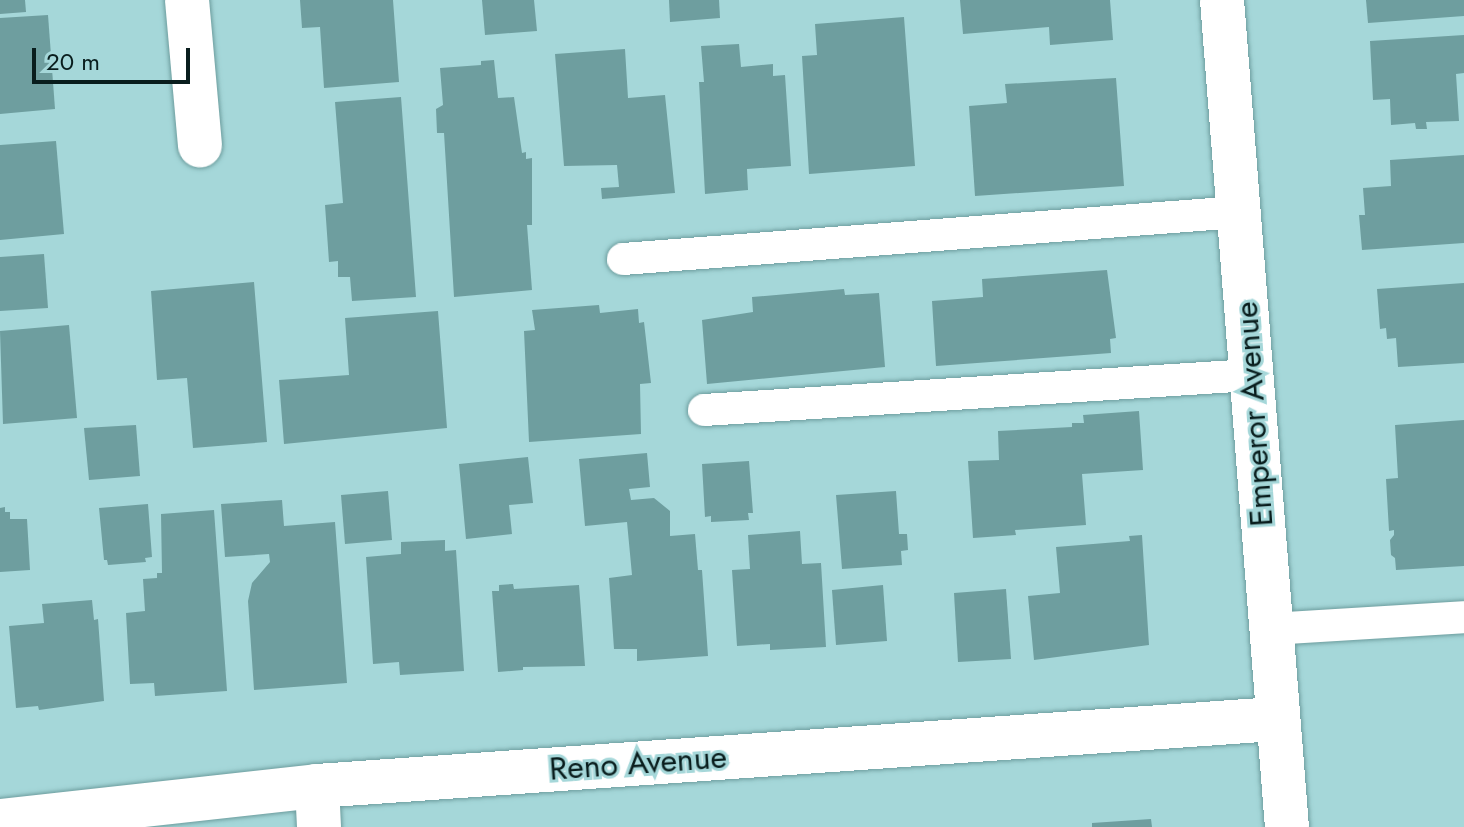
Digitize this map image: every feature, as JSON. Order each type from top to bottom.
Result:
[{"type":"street","points":[[187,0],[200,145]]},
{"type":"street","name":"Emperor Avenue","points":[[1222,0],[1276,719],[1287,827]]},
{"type":"street","name":"Reno Avenue","points":[[0,821],[318,806],[1276,719]]},
{"type":"lane","points":[[623,259],[1238,212]]},
{"type":"lane","points":[[704,410],[1251,375]]},
{"type":"lane","points":[[1270,629],[1464,617]]},
{"type":"building","points":[[0,0],[25,0],[26,12],[0,14]]},
{"type":"building","points":[[300,0],[393,0],[399,82],[324,88],[320,27],[302,28]]},
{"type":"building","points":[[482,0],[534,0],[537,31],[485,35]]},
{"type":"building","points":[[669,0],[719,0],[720,18],[670,22]]},
{"type":"building","points":[[960,0],[1110,0],[1113,40],[1050,45],[1049,27],[963,34]]},
{"type":"building","points":[[1366,0],[1464,0],[1464,16],[1368,23]]},
{"type":"building","points":[[48,15],[55,109],[0,114],[0,18]]},
{"type":"building","points":[[904,17],[915,166],[809,174],[802,56],[817,55],[815,24]]},
{"type":"building","points":[[1464,35],[1464,73],[1456,74],[1459,121],[1426,122],[1427,129],[1416,129],[1415,123],[1391,125],[1390,99],[1373,100],[1370,41]]},
{"type":"building","points":[[739,44],[741,67],[773,64],[773,76],[785,75],[791,166],[747,169],[748,190],[705,194],[699,82],[704,82],[701,46]]},
{"type":"building","points":[[625,49],[628,98],[665,95],[675,193],[602,199],[601,188],[619,187],[617,165],[564,166],[555,54]]},
{"type":"building","points":[[494,60],[498,98],[514,97],[522,153],[526,152],[526,159],[532,158],[532,225],[527,225],[532,290],[454,297],[444,133],[437,133],[436,109],[443,105],[440,68],[481,65],[481,61]]},
{"type":"building","points":[[1116,78],[1124,186],[975,196],[969,106],[1007,103],[1005,84]]},
{"type":"building","points":[[401,97],[416,297],[352,301],[350,277],[338,277],[338,261],[329,262],[325,205],[343,203],[335,102]]},
{"type":"building","points":[[56,141],[64,234],[0,240],[0,145]]},
{"type":"building","points":[[1464,155],[1464,243],[1362,250],[1359,215],[1365,215],[1363,188],[1391,186],[1390,160]]},
{"type":"building","points":[[44,254],[48,308],[0,311],[0,257]]},
{"type":"building","points":[[1107,270],[1116,338],[1110,339],[1111,353],[936,366],[932,301],[983,297],[982,279]]},
{"type":"building","points":[[254,282],[267,442],[193,448],[187,378],[157,380],[151,291]]},
{"type":"building","points":[[1464,283],[1464,363],[1398,367],[1396,338],[1387,339],[1386,328],[1380,329],[1377,289]]},
{"type":"building","points":[[844,289],[845,295],[879,293],[885,367],[707,384],[702,320],[753,312],[752,297]]},
{"type":"building","points":[[599,305],[600,313],[638,309],[639,323],[644,322],[651,383],[640,384],[641,434],[529,442],[524,331],[535,330],[532,310]]},
{"type":"building","points":[[438,311],[447,428],[284,444],[279,380],[349,375],[345,318]]},
{"type":"building","points":[[69,325],[77,418],[3,424],[0,331]]},
{"type":"building","points":[[1139,411],[1143,470],[1082,474],[1086,525],[1015,530],[1016,535],[973,538],[968,461],[999,460],[998,431],[1072,427],[1072,423],[1084,423],[1083,415]]},
{"type":"building","points":[[1464,420],[1464,566],[1396,570],[1395,558],[1391,555],[1390,540],[1394,530],[1389,531],[1386,479],[1398,478],[1395,425]]},
{"type":"building","points":[[136,425],[140,476],[89,480],[84,428]]},
{"type":"building","points":[[647,453],[650,487],[629,489],[631,500],[654,498],[670,511],[670,536],[695,534],[698,570],[702,570],[708,656],[637,661],[637,649],[614,649],[609,578],[632,575],[627,522],[585,526],[579,459]]},
{"type":"building","points":[[528,457],[533,503],[509,505],[512,534],[466,539],[459,464]]},
{"type":"building","points":[[749,461],[753,513],[748,513],[749,520],[711,522],[711,516],[705,517],[702,464]]},
{"type":"building","points":[[388,491],[392,540],[345,544],[341,495]]},
{"type":"building","points":[[896,491],[899,534],[907,534],[908,550],[901,551],[902,565],[842,569],[836,495]]},
{"type":"building","points":[[282,500],[284,526],[335,522],[347,683],[254,690],[248,601],[252,583],[270,562],[269,554],[225,557],[221,504]]},
{"type":"building","points":[[148,504],[152,557],[145,558],[146,562],[108,565],[104,560],[99,508]]},
{"type":"building","points":[[5,507],[5,512],[10,512],[10,519],[27,519],[30,570],[0,572],[0,508]]},
{"type":"building","points":[[214,510],[227,691],[155,696],[154,683],[130,684],[126,613],[145,611],[143,579],[157,578],[157,573],[162,573],[161,514]]},
{"type":"building","points":[[800,531],[802,564],[821,563],[826,647],[770,650],[770,644],[737,646],[732,570],[750,569],[748,535]]},
{"type":"building","points":[[1142,535],[1149,645],[1034,660],[1028,596],[1060,593],[1056,547],[1130,541],[1129,536]]},
{"type":"building","points":[[445,540],[445,551],[456,550],[464,671],[400,675],[399,662],[373,664],[366,557],[401,554],[401,542]]},
{"type":"building","points":[[513,584],[514,589],[579,585],[585,666],[523,667],[523,670],[498,672],[492,591],[499,591],[499,585]]},
{"type":"building","points":[[883,585],[887,641],[836,645],[832,590]]},
{"type":"building","points":[[1006,589],[1011,659],[958,662],[954,593]]},
{"type":"building","points":[[92,600],[94,620],[98,619],[104,701],[39,710],[38,706],[16,708],[9,626],[44,623],[42,604]]},
{"type":"building","points":[[1151,819],[1152,827],[1092,827],[1092,823]]}]
